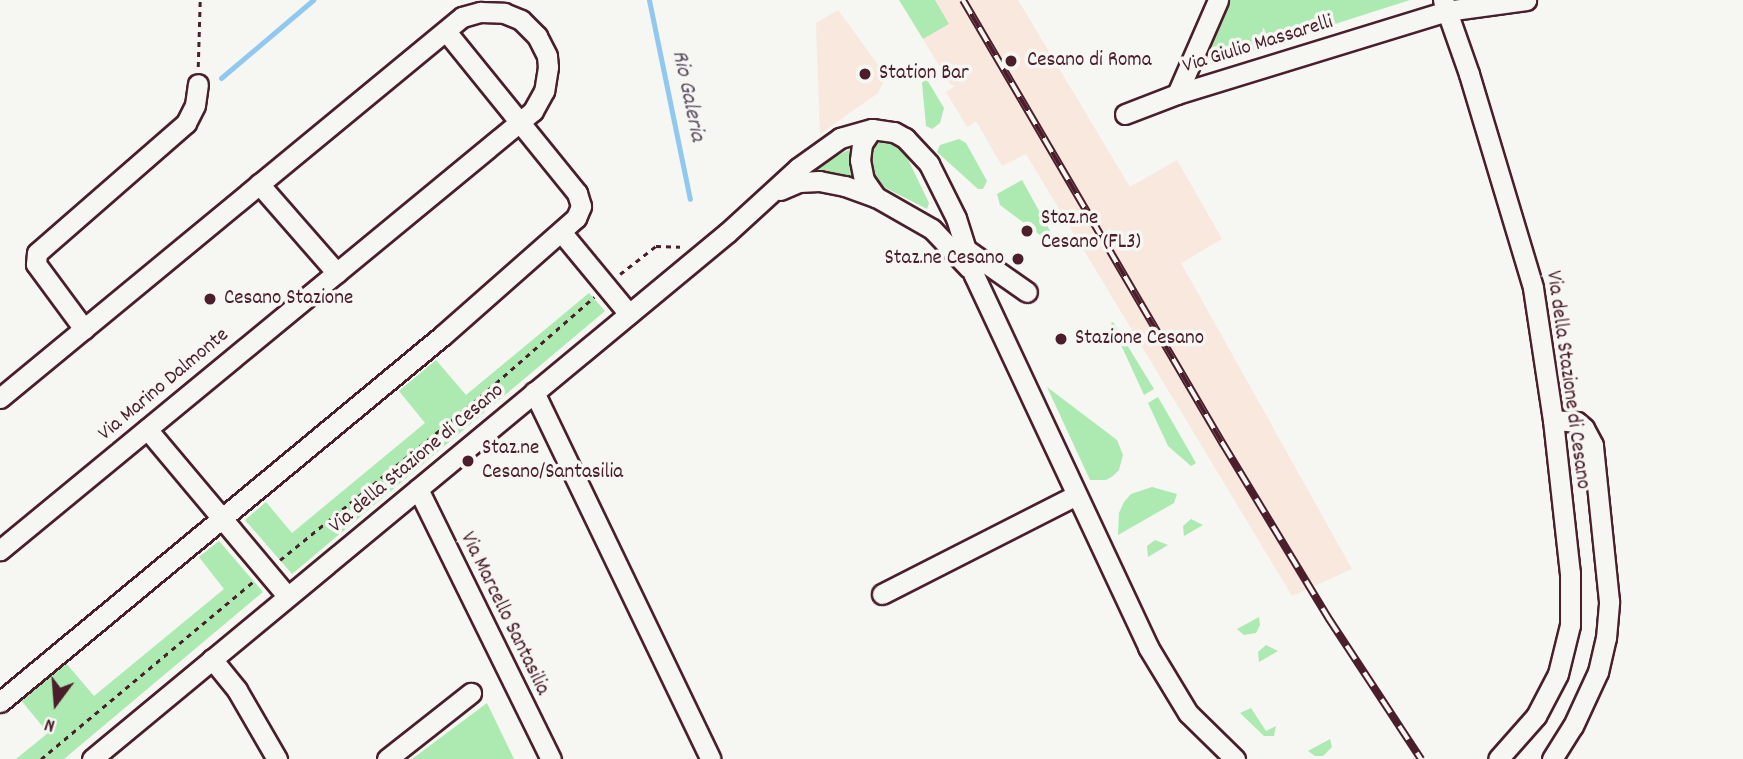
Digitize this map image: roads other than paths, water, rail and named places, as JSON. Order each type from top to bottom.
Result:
[{"type":"street","points":[[1177,94],[1218,0]]},
{"type":"street","name":"Via Giulio Massarelli","points":[[1125,114],[1177,94],[1444,6],[1526,0]]},
{"type":"street","name":"Via della Stazione di Cesano","points":[[1444,6],[1469,74],[1524,252],[1540,323],[1570,573],[1570,625],[1552,689],[1527,727],[1499,759]]},
{"type":"street","name":"Via Marino Dalmonte","points":[[0,398],[462,17],[492,11],[521,20],[537,36],[547,56],[548,79],[540,102],[0,550]]},
{"type":"street","points":[[0,702],[442,336],[562,233],[578,214],[579,197],[446,30]]},
{"type":"street","points":[[84,329],[36,264],[37,253],[186,123],[195,105],[198,84]]},
{"type":"street","points":[[872,129],[862,144],[860,160],[864,180],[876,197]]},
{"type":"street","name":"Via della Stazione di Cesano","points":[[92,759],[629,314],[799,168],[835,141],[872,129],[905,138],[926,160],[956,218],[974,275],[1148,647],[1171,688],[1199,726],[1235,759]]},
{"type":"street","name":"Via della Stazione di Cesano","points":[[770,195],[793,184],[819,181],[845,186],[876,197],[932,229],[974,275]]},
{"type":"street","points":[[258,184],[337,273]]},
{"type":"street","points":[[562,233],[629,314]]},
{"type":"street","points":[[967,250],[1027,292]]},
{"type":"street","points":[[534,392],[711,759]]},
{"type":"street","points":[[1552,759],[1573,726],[1598,672],[1606,638],[1609,601],[1593,446],[1589,434],[1577,422],[1553,420]]},
{"type":"street","points":[[147,429],[287,596]]},
{"type":"street","name":"Via Marcello Santasilia","points":[[418,489],[551,759]]},
{"type":"street","points":[[882,594],[1076,495]]},
{"type":"street","points":[[212,659],[237,690],[276,759]]},
{"type":"street","points":[[387,759],[471,693]]},
{"type":"waterway","points":[[221,78],[313,0]]},
{"type":"waterway","name":"Rio Galeria","points":[[649,0],[690,199]]},
{"type":"railway","points":[[963,0],[1223,444],[1329,619],[1421,759]]},
{"type":"place","name":"Cesano di Roma","points":[[1011,61]]},
{"type":"place","name":"Station Bar","points":[[865,74]]},
{"type":"place","name":"Staz.ne Cesano (FL3)","points":[[1027,231]]},
{"type":"place","name":"Staz.ne Cesano","points":[[1018,259]]},
{"type":"place","name":"Cesano Stazione","points":[[210,299]]},
{"type":"place","name":"Stazione Cesano","points":[[1061,339]]},
{"type":"place","name":"Staz.ne Cesano/Santasilia","points":[[468,461]]}]
